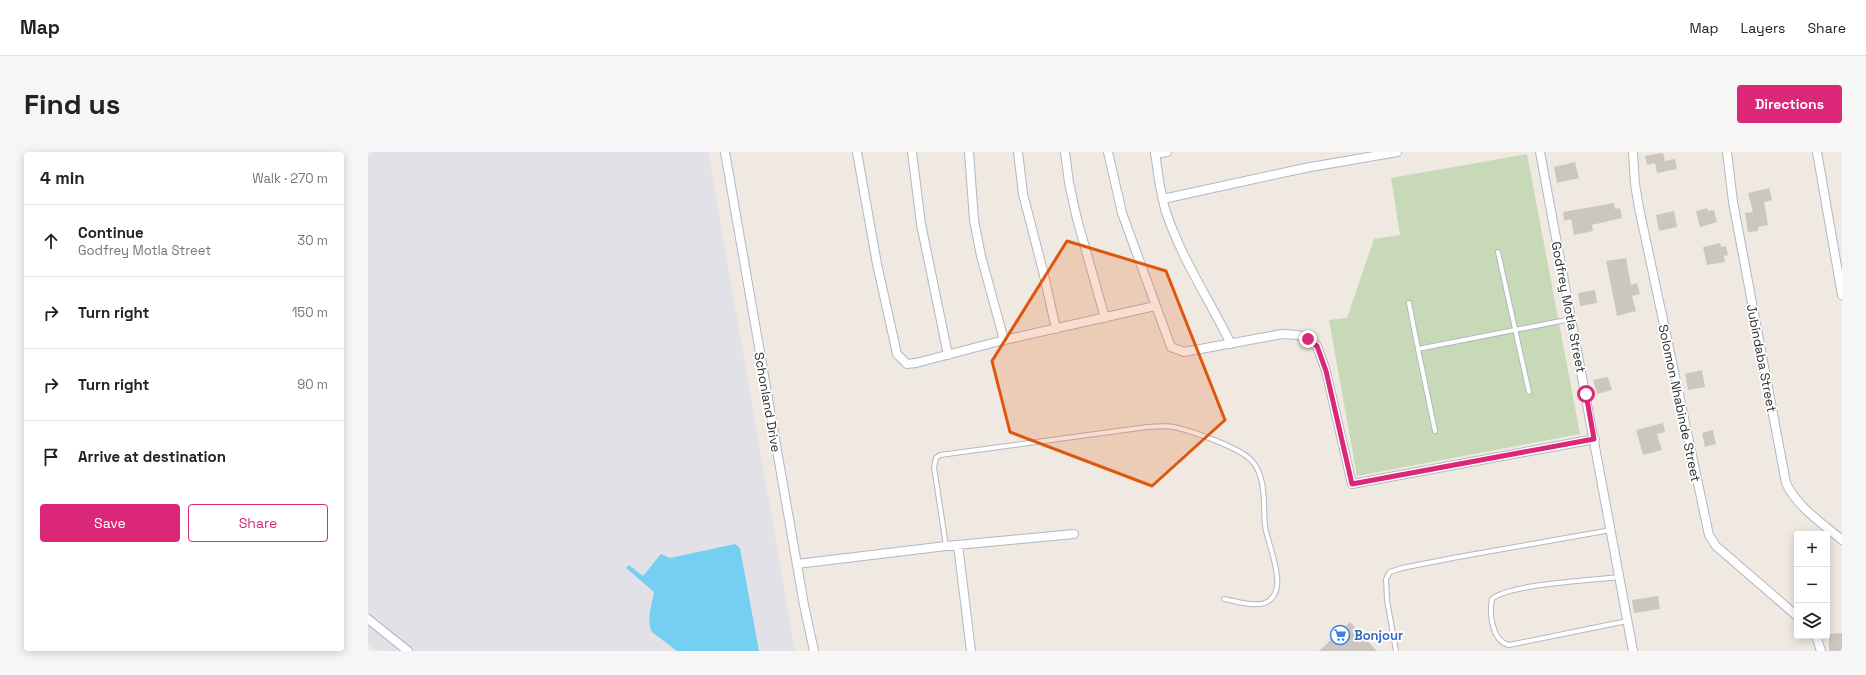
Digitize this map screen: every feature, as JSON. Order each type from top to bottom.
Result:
[{"type":"street","name":"Schonland Drive","points":[[725,152],[797,564],[814,651]]},
{"type":"street","points":[[857,152],[877,264],[898,354],[907,364],[1004,340],[1155,306]]},
{"type":"street","points":[[912,152],[921,224],[948,355]]},
{"type":"street","points":[[969,152],[974,220],[981,256],[1004,340]]},
{"type":"street","points":[[1018,152],[1023,194],[1056,329]]},
{"type":"street","points":[[1065,152],[1069,183],[1105,318]]},
{"type":"street","points":[[1108,152],[1122,213],[1168,342],[1175,350],[1184,352],[1282,334],[1298,335],[1308,339],[1317,346],[1326,371],[1352,484],[1594,439]]},
{"type":"street","points":[[1167,152],[1155,153],[1167,214],[1182,250],[1231,344]]},
{"type":"street","points":[[1163,199],[1290,171],[1397,152]]},
{"type":"street","name":"Godfrey Motla Street","points":[[1540,152],[1612,530],[1633,651]]},
{"type":"street","name":"Solomon Nhabinde Street","points":[[1633,152],[1635,184],[1639,208],[1709,535],[1716,546],[1794,613]]},
{"type":"street","name":"Jubindaba Street","points":[[1727,152],[1736,217],[1786,483],[1791,494],[1800,504],[1842,540]]},
{"type":"street","points":[[1818,152],[1842,295]]},
{"type":"street","points":[[797,564],[946,546],[1074,534]]},
{"type":"street","points":[[958,545],[971,651]]},
{"type":"street","points":[[368,619],[408,651]]},
{"type":"street","points":[[1817,639],[1821,651]]},
{"type":"lane","points":[[1498,252],[1529,392]]},
{"type":"lane","points":[[1409,303],[1435,431]]},
{"type":"lane","points":[[1418,349],[1516,329],[1571,320]]},
{"type":"lane","points":[[946,546],[934,466],[936,458],[940,455],[1147,427],[1173,426],[1239,451],[1252,461],[1259,474],[1263,489],[1265,526],[1278,577],[1277,592],[1270,601],[1261,604],[1252,604],[1224,599]]},
{"type":"lane","points":[[1396,651],[1386,600],[1386,579],[1390,572],[1402,568],[1458,557],[1612,530]]},
{"type":"lane","points":[[1620,577],[1557,583],[1503,593],[1492,599],[1493,620],[1498,639],[1504,644],[1508,645],[1628,621]]},
{"type":"highlighted area","points":[[1067,241],[1166,271],[1225,420],[1152,486],[1010,432],[992,361]]},
{"type":"shaded area","points":[[368,152],[708,152],[795,651],[378,651],[368,643]]},
{"type":"green space","points":[[1527,154],[1580,434],[1357,476],[1329,320],[1347,318],[1374,239],[1400,235],[1391,178]]},
{"type":"water","points":[[735,544],[740,548],[759,651],[677,651],[652,632],[649,618],[654,592],[626,568],[629,565],[643,576],[661,554],[670,558]]},
{"type":"building","points":[[1663,153],[1665,161],[1675,159],[1677,169],[1657,173],[1655,163],[1647,165],[1645,156]]},
{"type":"building","points":[[1575,162],[1579,178],[1557,183],[1554,167]]},
{"type":"building","points":[[1769,188],[1772,200],[1764,202],[1768,225],[1758,227],[1758,231],[1748,232],[1745,213],[1753,212],[1748,193]]},
{"type":"building","points":[[1614,203],[1615,209],[1620,208],[1622,218],[1592,225],[1593,231],[1574,235],[1571,219],[1564,221],[1563,212]]},
{"type":"building","points":[[1707,208],[1708,211],[1714,210],[1717,222],[1700,227],[1696,211]]},
{"type":"building","points":[[1674,211],[1677,227],[1659,231],[1656,215]]},
{"type":"building","points":[[1720,243],[1721,247],[1726,246],[1728,255],[1724,256],[1725,262],[1707,265],[1703,247]]},
{"type":"building","points":[[1626,258],[1631,285],[1637,283],[1640,294],[1632,296],[1636,311],[1617,316],[1606,261]]},
{"type":"building","points":[[1595,290],[1597,303],[1580,306],[1578,293]]},
{"type":"building","points":[[1702,370],[1705,387],[1688,390],[1685,374]]},
{"type":"building","points":[[1608,377],[1612,390],[1597,394],[1593,380]]},
{"type":"building","points":[[1663,423],[1665,432],[1657,434],[1662,450],[1643,455],[1636,430]]},
{"type":"building","points":[[1713,430],[1716,444],[1705,447],[1702,433]]},
{"type":"building","points":[[1658,596],[1660,609],[1634,613],[1632,600]]},
{"type":"building","points":[[1350,622],[1377,651],[1319,651]]},
{"type":"building","points":[[1842,633],[1842,651],[1829,651],[1830,634]]},
{"type":"place","name":"Bonjour","points":[[1340,635]]},
{"type":"route","points":[[1308,339],[1317,346],[1326,371],[1332,392],[1350,482],[1352,484],[1366,483],[1509,454],[1594,439],[1586,394]]}]
